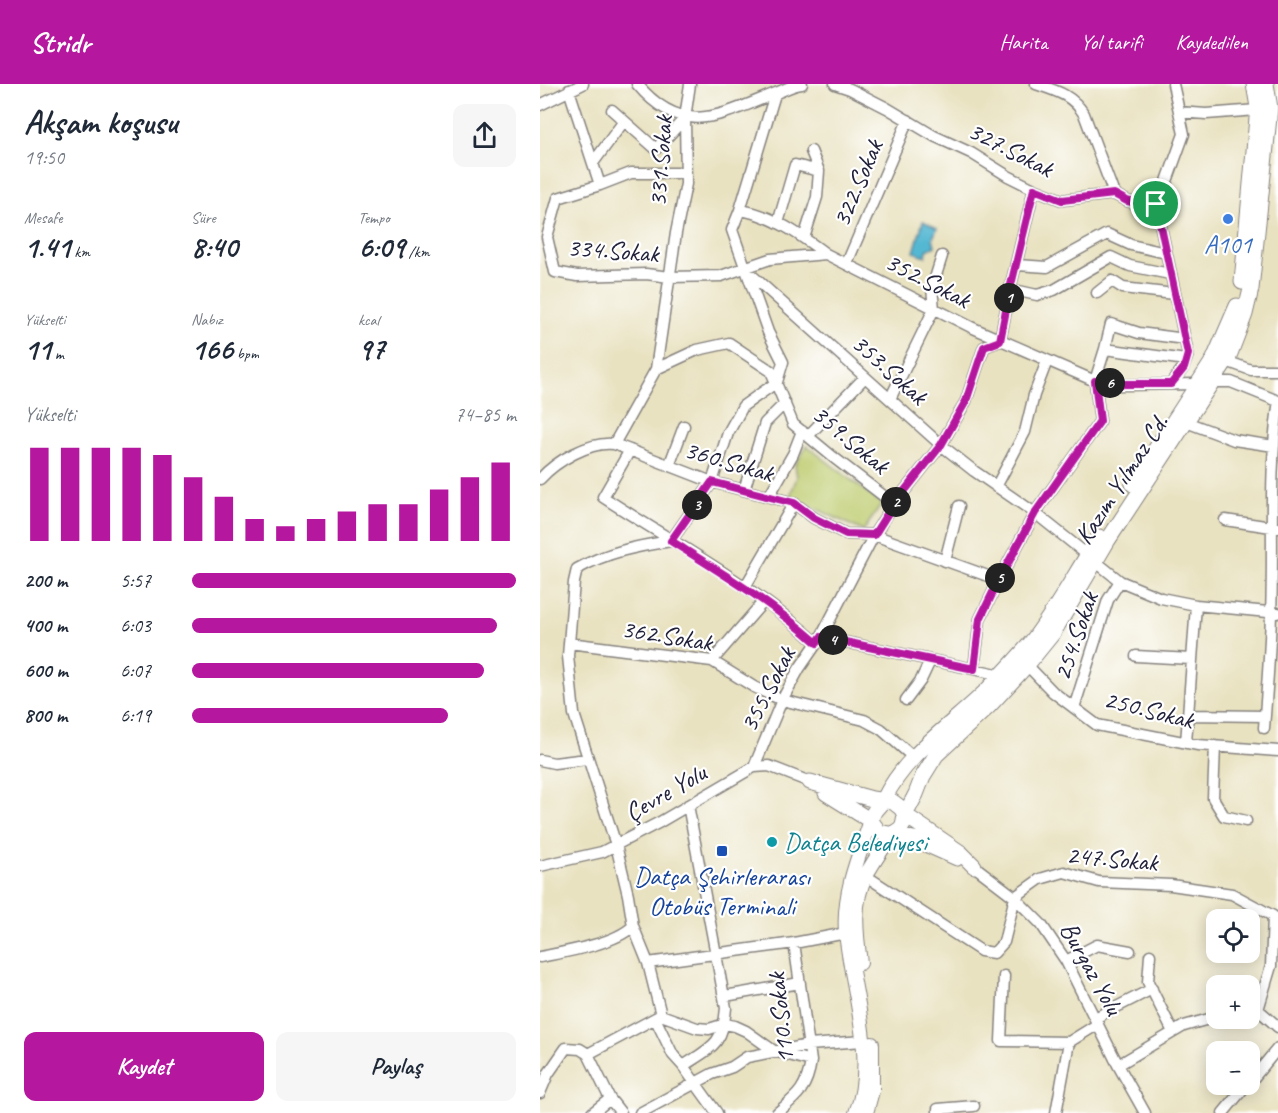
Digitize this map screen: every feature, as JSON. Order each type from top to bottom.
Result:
[{"type":"highway","name":"Kazım Yılmaz Cd.","points":[[905,815],[936,754],[989,706],[1053,633],[1091,560],[1108,540],[1186,422],[1205,383],[1235,315],[1240,296],[1268,108],[1254,84]]},
{"type":"highway","name":"Kazım Yılmaz Cd.","points":[[882,801],[888,789],[914,757],[1002,675],[1044,626],[1091,560],[1205,383],[1226,362],[1237,339],[1251,289],[1268,108],[1266,84]]},
{"type":"highway","points":[[810,782],[897,805],[905,815],[961,853],[974,866]]},
{"type":"highway","points":[[810,782],[871,821],[879,832],[914,839],[974,866]]},
{"type":"highway","points":[[871,821],[874,809],[882,801]]},
{"type":"highway","points":[[891,835],[900,829],[905,815]]},
{"type":"main road","points":[[856,1113],[860,1103],[862,1085],[863,1041],[846,933],[852,876],[871,821]]},
{"type":"main road","points":[[866,1113],[872,1091],[872,1051],[855,918],[860,889],[891,835]]},
{"type":"street","points":[[540,105],[583,84]]},
{"type":"street","points":[[637,84],[661,107],[685,118],[712,117],[742,108],[790,86],[802,84]]},
{"type":"street","name":"331.Sokak","points":[[656,369],[686,184],[685,118],[690,84]]},
{"type":"street","name":"327.Sokak","points":[[835,84],[850,89],[934,136],[971,153],[1008,176],[1062,200],[1114,194],[1127,201],[1154,208],[1156,204]]},
{"type":"street","points":[[1036,84],[1064,94],[1076,102],[1084,114],[1114,194]]},
{"type":"street","points":[[1171,384],[1184,368],[1188,354],[1156,204],[1162,195],[1184,134],[1173,84]]},
{"type":"street","points":[[569,90],[600,185],[631,173],[686,172]]},
{"type":"street","points":[[717,1113],[673,1055],[658,1017],[648,963],[633,926],[616,845],[574,714],[568,656],[577,569],[596,558],[634,547],[671,541],[712,482],[728,433],[743,406],[777,382],[783,362],[768,332],[732,230],[775,94]]},
{"type":"street","points":[[1179,112],[1206,114],[1268,108]]},
{"type":"street","points":[[612,110],[656,148],[685,118]]},
{"type":"street","name":"322.Sokak","points":[[847,263],[908,120]]},
{"type":"street","points":[[593,163],[624,121]]},
{"type":"street","points":[[804,238],[818,197],[819,171],[811,151]]},
{"type":"street","points":[[778,223],[795,165],[819,171]]},
{"type":"street","name":"334.Sokak","points":[[600,185],[558,198],[547,237],[555,272],[577,276],[646,274],[670,277]]},
{"type":"street","points":[[1000,341],[1034,189]]},
{"type":"street","points":[[740,210],[751,212],[792,229],[826,254]]},
{"type":"street","points":[[1017,265],[1047,267],[1107,234],[1131,245],[1166,253]]},
{"type":"street","name":"352.Sokak","points":[[670,277],[722,276],[770,259],[826,254],[1000,341],[1095,381],[1120,384],[1231,382],[1278,401]]},
{"type":"street","points":[[890,399],[934,309],[932,288],[942,256]]},
{"type":"street","points":[[1010,289],[1037,294],[1054,290],[1111,258],[1130,266],[1170,274]]},
{"type":"street","name":"353.Sokak","points":[[745,269],[941,445],[1035,513],[1120,581],[1161,598],[1196,605],[1275,613]]},
{"type":"street","points":[[1097,293],[1112,281],[1123,288],[1174,294]]},
{"type":"street","points":[[974,669],[980,619],[999,580],[1035,513],[1100,421],[1095,381],[1106,349],[1111,324],[1139,333],[1185,339]]},
{"type":"street","name":"355.Sokak","points":[[754,767],[782,700],[819,640],[874,535],[894,504],[941,445],[966,401],[984,347],[1000,341]]},
{"type":"street","name":"359.Sokak","points":[[656,369],[697,350],[729,343],[744,350],[771,371],[793,424],[894,504]]},
{"type":"street","points":[[1106,349],[1186,360]]},
{"type":"street","points":[[996,487],[1025,432],[1034,394],[1047,362]]},
{"type":"street","points":[[1226,362],[1251,370],[1278,370]]},
{"type":"street","points":[[540,478],[549,468],[564,458],[602,443],[614,444],[656,369]]},
{"type":"street","points":[[769,496],[805,434],[865,377]]},
{"type":"street","points":[[744,490],[765,423],[785,403]]},
{"type":"street","points":[[1264,728],[1275,613],[1274,446],[1278,407]]},
{"type":"street","points":[[1186,422],[1234,440],[1274,446]]},
{"type":"street","points":[[669,466],[684,426]]},
{"type":"street","name":"360.Sokak","points":[[614,444],[712,482],[794,503],[814,518],[846,534],[874,535],[999,580]]},
{"type":"street","points":[[630,450],[603,497],[745,587],[819,640],[1002,675]]},
{"type":"street","points":[[745,587],[794,503]]},
{"type":"street","points":[[945,561],[959,506]]},
{"type":"street","points":[[1225,520],[1274,527]]},
{"type":"street","name":"254.Sokak","points":[[1074,708],[1108,600],[1120,581]]},
{"type":"street","points":[[712,661],[764,601]]},
{"type":"street","points":[[1186,743],[1196,605]]},
{"type":"street","name":"362.Sokak","points":[[569,643],[712,661],[754,687],[782,700],[864,720],[881,729],[914,757]]},
{"type":"street","points":[[1136,656],[1191,659]]},
{"type":"street","points":[[906,700],[921,680],[930,661]]},
{"type":"street","name":"250.Sokak","points":[[1027,665],[1053,692],[1097,724],[1186,743],[1278,751]]},
{"type":"street","points":[[1187,715],[1265,716]]},
{"type":"street","points":[[1215,747],[1213,798],[1224,816],[1246,821]]},
{"type":"street","points":[[540,760],[554,763],[587,759]]},
{"type":"street","points":[[754,767],[769,766],[810,782]]},
{"type":"street","name":"Çevre Yolu","points":[[540,866],[602,852],[754,767]]},
{"type":"street","points":[[683,1066],[716,1045],[725,1024],[725,996],[688,805]]},
{"type":"street","name":"Burgaz Yolu","points":[[974,866],[1015,897],[1041,924],[1066,961],[1118,1065],[1145,1113]]},
{"type":"street","name":"247.Sokak","points":[[1015,897],[1040,879],[1064,872],[1099,882],[1171,885],[1232,894],[1273,916],[1271,966],[1260,994]]},
{"type":"street","points":[[866,876],[981,951],[987,952],[994,952],[1004,942],[1015,897]]},
{"type":"street","points":[[540,957],[586,948],[627,932],[633,926]]},
{"type":"street","points":[[648,963],[794,943],[846,933]]},
{"type":"street","name":"110.Sokak","points":[[777,1113],[803,1090],[811,1062],[794,943]]},
{"type":"street","points":[[1066,961],[1097,945],[1130,951]]},
{"type":"street","points":[[1150,955],[1148,982],[1173,1032]]},
{"type":"street","points":[[1004,976],[1001,1041],[1069,1042],[1097,1021],[1152,989]]},
{"type":"street","points":[[725,996],[800,983]]},
{"type":"street","points":[[1260,1012],[1278,1027]]},
{"type":"street","points":[[588,1054],[658,1017],[697,1028],[709,1029],[725,1024],[746,1030],[774,1051],[811,1062]]},
{"type":"street","points":[[1118,1065],[1184,1026],[1206,1020]]},
{"type":"street","points":[[640,1113],[712,1074],[732,1067],[747,1057],[808,1045],[863,1041]]},
{"type":"street","points":[[1056,1113],[1069,1042]]},
{"type":"street","points":[[540,1093],[548,1074],[566,1048],[580,1049],[588,1054],[610,1100],[621,1113]]},
{"type":"street","points":[[1260,1069],[1278,1048]]},
{"type":"street","points":[[1223,1113],[1238,1095]]},
{"type":"street","points":[[592,1113],[610,1100]]},
{"type":"street","points":[[938,1113],[938,1109],[974,1106]]},
{"type":"green space","points":[[807,446],[882,504],[863,531],[790,496],[797,477],[795,465]]},
{"type":"water","points":[[923,221],[937,228],[933,238],[935,246],[927,250],[926,256],[914,252]]},
{"type":"place","name":"A101","points":[[1228,219]]},
{"type":"place","name":"Datça Belediyesi","points":[[772,842]]},
{"type":"place","name":"Datça Şehirlerarası Otobüs Terminali","points":[[722,851]]},
{"type":"route","points":[[1034,189],[1062,200],[1114,194],[1127,201],[1154,208],[1156,204],[1188,354],[1184,368],[1171,384],[1120,384],[1095,381],[1100,421],[1035,513],[999,580],[980,619],[974,669],[821,637],[817,643],[793,622],[745,587],[671,541],[712,482],[794,503],[814,518],[846,534],[874,535],[891,508],[941,445],[966,401],[984,347],[1000,341],[1034,189]]}]
